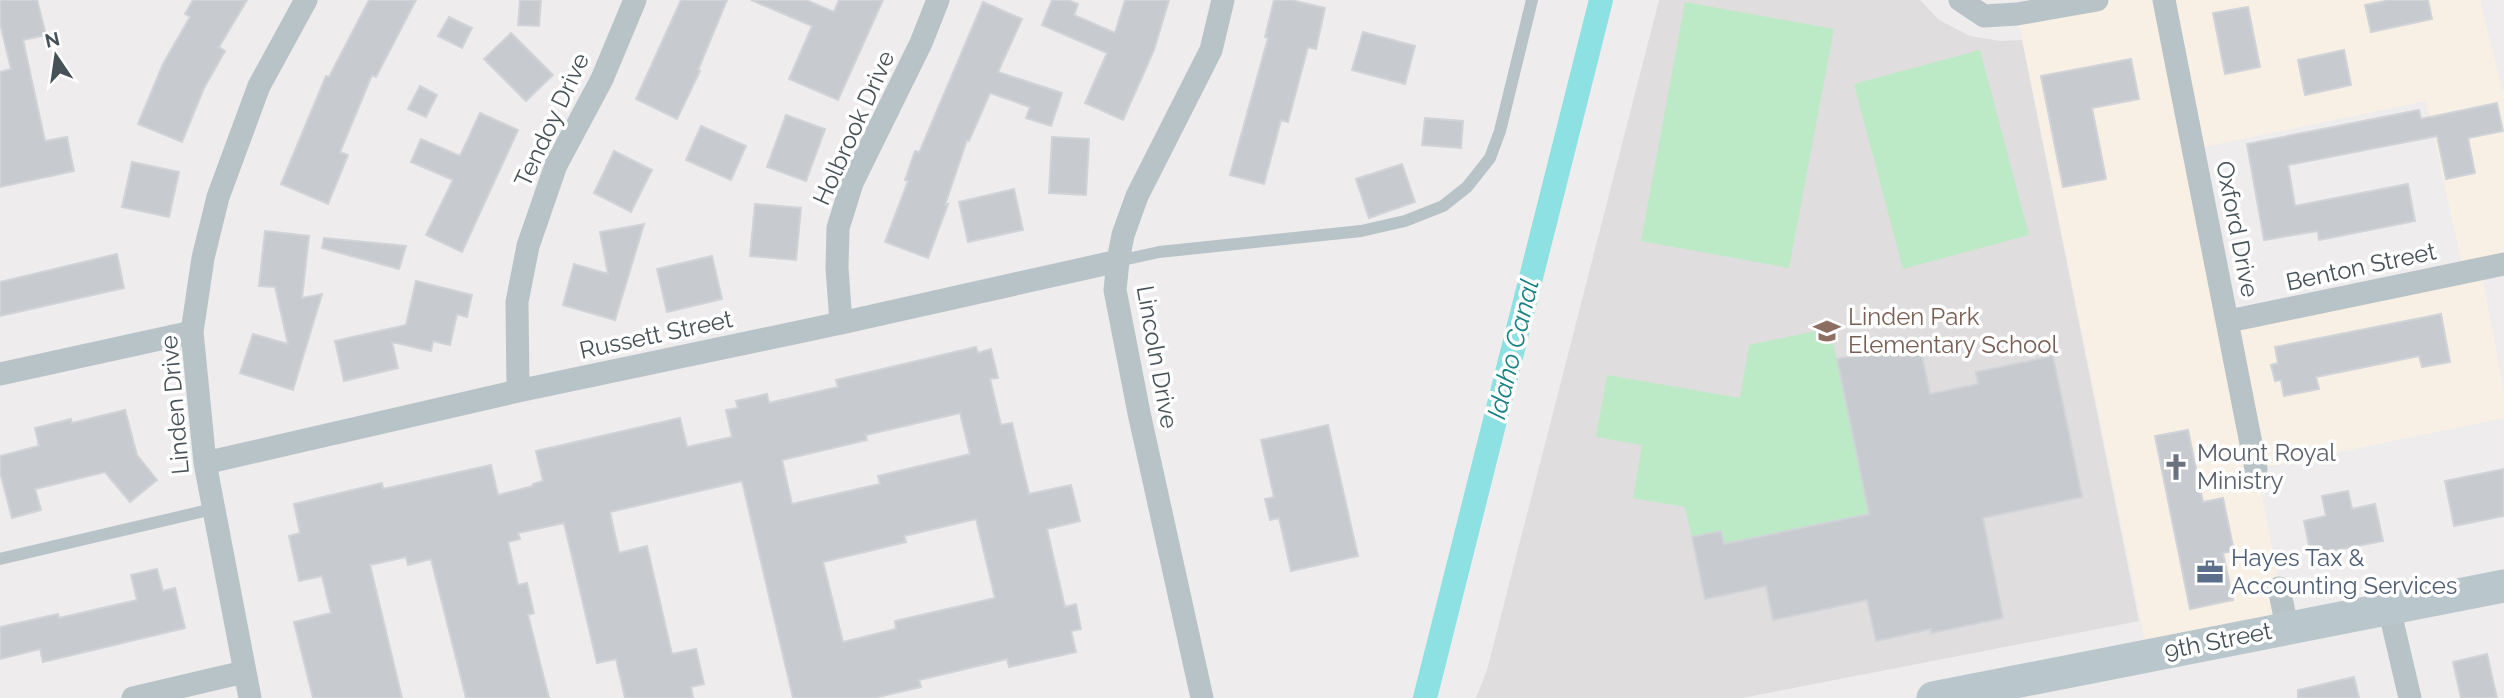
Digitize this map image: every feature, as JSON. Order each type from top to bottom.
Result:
[{"type":"street","name":"Linden Drive","points":[[250,698],[205,463],[192,332],[202,258],[218,197],[259,86],[306,0]]},
{"type":"street","name":"Tendoy Drive","points":[[518,391],[517,302],[528,247],[556,165],[602,79],[635,0]]},
{"type":"street","name":"Holbrook Drive","points":[[841,323],[837,268],[838,228],[852,183],[921,43],[938,0]]},
{"type":"street","name":"Lincoln Drive","points":[[1202,698],[1115,290],[1123,235],[1137,196],[1211,51],[1223,0]]},
{"type":"street","points":[[1960,0],[1984,16],[2018,14],[2097,0]]},
{"type":"street","name":"Oxford Drive","points":[[2164,0],[2256,469]]},
{"type":"street","name":"Russett Street","points":[[205,463],[518,391],[1118,261]]},
{"type":"street","name":"Benton Street","points":[[2229,321],[2504,264]]},
{"type":"street","points":[[0,374],[192,332]]},
{"type":"street","name":"9th Street","points":[[1933,698],[2504,586]]},
{"type":"street","points":[[2279,588],[2287,627]]},
{"type":"street","points":[[2389,608],[2410,698]]},
{"type":"street","points":[[134,698],[244,672]]},
{"type":"lane","points":[[1118,261],[1159,252],[1361,231],[1405,221],[1443,206],[1467,187],[1490,158],[1500,131],[1532,0]]},
{"type":"lane","points":[[0,559],[213,509]]},
{"type":"shaded area","name":"Linden Park Elementary School","points":[[1659,0],[1920,0],[1939,20],[1970,36],[2000,41],[2022,40],[2139,621],[1742,698],[1476,698],[1487,670]]},
{"type":"shaded area","points":[[2056,0],[2480,0],[2504,90],[2504,264],[2481,270],[2504,392],[2504,418],[2257,469],[2287,627],[2148,655],[2017,14]],"holes":[[[2426,101],[2464,273],[2229,321],[2194,149]]]},
{"type":"green space","points":[[1685,2],[1834,29],[1789,268],[1641,241]]},
{"type":"green space","points":[[1980,50],[2029,235],[1903,269],[1854,84]]},
{"type":"green space","points":[[1830,328],[1869,514],[1724,545],[1721,531],[1692,538],[1685,507],[1633,498],[1642,445],[1596,437],[1607,375],[1740,398],[1749,345]]},
{"type":"building","points":[[0,0],[37,0],[46,35],[23,40],[45,141],[67,137],[74,171],[0,187],[0,72],[11,69],[0,23]]},
{"type":"building","points":[[193,0],[247,0],[219,47],[225,51],[204,88],[182,142],[138,124],[163,64],[190,17],[185,14]]},
{"type":"building","points":[[369,0],[416,0],[376,77],[372,75],[340,152],[348,155],[328,204],[281,184],[326,76],[329,77]]},
{"type":"building","points":[[520,0],[541,0],[539,26],[518,25]]},
{"type":"building","points":[[681,0],[727,0],[698,70],[700,71],[677,119],[636,99]]},
{"type":"building","points":[[751,0],[806,0],[834,12],[839,0],[883,0],[838,100],[789,79],[812,26]]},
{"type":"building","points":[[1052,0],[1068,0],[1078,4],[1074,15],[1115,33],[1125,0],[1169,0],[1154,50],[1123,120],[1085,103],[1107,53],[1042,25]]},
{"type":"building","points":[[1274,0],[1291,0],[1325,8],[1316,49],[1308,47],[1288,122],[1281,120],[1264,184],[1230,175],[1268,38],[1265,37]]},
{"type":"building","points":[[2390,0],[2428,0],[2432,19],[2371,32],[2365,5]]},
{"type":"building","points":[[983,2],[1022,19],[998,72],[1062,93],[1051,126],[1026,118],[1030,107],[990,93],[969,141],[967,140],[928,258],[885,242],[908,181],[905,180],[915,151],[919,153]]},
{"type":"building","points":[[2248,7],[2260,67],[2225,74],[2213,13]]},
{"type":"building","points":[[449,17],[472,28],[462,48],[438,36]]},
{"type":"building","points":[[1363,32],[1415,46],[1405,84],[1352,70]]},
{"type":"building","points":[[511,33],[553,75],[526,101],[484,59]]},
{"type":"building","points":[[2344,50],[2351,85],[2305,95],[2298,60]]},
{"type":"building","points":[[2131,59],[2139,99],[2092,108],[2106,179],[2063,187],[2041,76]]},
{"type":"building","points":[[420,86],[437,95],[426,117],[408,109]]},
{"type":"building","points":[[2497,103],[2503,131],[2468,138],[2475,173],[2446,179],[2437,136],[2288,165],[2295,206],[2408,184],[2415,221],[2319,240],[2318,231],[2264,240],[2247,144],[2419,110],[2421,119]]},
{"type":"building","points":[[480,113],[518,130],[462,252],[426,235],[453,180],[411,162],[421,139],[460,156]]},
{"type":"building","points":[[786,115],[825,129],[806,181],[767,167]]},
{"type":"building","points":[[1425,118],[1463,121],[1461,148],[1422,145]]},
{"type":"building","points":[[701,126],[746,146],[731,180],[686,160]]},
{"type":"building","points":[[1052,137],[1089,139],[1086,195],[1049,193]]},
{"type":"building","points":[[614,151],[652,170],[631,212],[594,193]]},
{"type":"building","points":[[132,162],[179,172],[169,217],[122,207]]},
{"type":"building","points":[[1402,164],[1415,202],[1369,218],[1356,179]]},
{"type":"building","points":[[1014,189],[1023,230],[968,242],[959,202]]},
{"type":"building","points":[[755,204],[801,208],[796,260],[750,256]]},
{"type":"building","points":[[644,224],[615,320],[563,305],[574,264],[608,274],[600,232]]},
{"type":"building","points":[[265,231],[309,236],[302,298],[322,294],[293,390],[240,373],[253,334],[288,344],[275,287],[259,286]]},
{"type":"building","points":[[324,238],[406,246],[399,269],[322,248]]},
{"type":"building","points":[[117,254],[124,288],[0,316],[0,282]]},
{"type":"building","points":[[712,256],[722,299],[667,312],[657,269]]},
{"type":"building","points":[[416,281],[472,295],[467,317],[457,314],[450,345],[433,341],[431,351],[392,342],[398,368],[344,381],[335,341],[406,325]]},
{"type":"building","points":[[2441,314],[2450,362],[2422,367],[2419,356],[2316,377],[2319,389],[2284,396],[2281,380],[2275,381],[2271,365],[2278,363],[2275,347]]},
{"type":"building","points":[[1919,342],[1930,394],[1978,384],[1976,372],[2053,356],[2082,497],[1983,518],[2003,618],[1876,641],[1867,600],[1773,620],[1766,586],[1705,599],[1692,537],[1721,531],[1724,544],[1869,514],[1837,359]]},
{"type":"building","points":[[976,347],[978,353],[991,349],[998,378],[990,379],[1001,425],[1012,423],[1029,494],[1071,485],[1080,521],[1047,529],[1065,607],[1076,604],[1081,629],[1071,631],[1076,652],[1009,667],[1007,659],[919,680],[921,687],[874,698],[793,698],[742,481],[610,512],[619,553],[647,546],[672,654],[696,649],[704,684],[691,687],[693,698],[625,698],[616,659],[597,663],[564,523],[518,533],[520,539],[508,542],[518,585],[527,583],[534,613],[528,615],[549,698],[466,698],[431,559],[408,565],[406,557],[370,565],[402,698],[313,698],[294,622],[331,613],[322,576],[299,581],[289,536],[300,533],[294,504],[382,483],[383,489],[491,465],[498,495],[543,481],[536,451],[680,418],[687,447],[732,437],[726,410],[738,408],[736,401],[767,394],[769,403],[838,387],[836,380]],"holes":[[[960,413],[970,454],[878,476],[880,484],[792,504],[782,460],[867,440],[866,435]],[[976,519],[995,598],[895,621],[896,629],[843,642],[823,562],[906,542],[904,536]]]},
{"type":"building","points":[[125,410],[137,455],[157,480],[130,502],[105,472],[35,489],[41,510],[12,518],[0,472],[0,456],[39,446],[35,428],[71,419],[72,423]]},
{"type":"building","points":[[1328,425],[1358,556],[1291,571],[1279,518],[1270,520],[1265,499],[1274,497],[1261,440]]},
{"type":"building","points":[[2188,430],[2203,502],[2223,498],[2234,551],[2223,553],[2233,600],[2190,609],[2155,436]]},
{"type":"building","points":[[2504,469],[2504,516],[2454,526],[2445,481]]},
{"type":"building","points":[[2348,491],[2352,509],[2375,504],[2383,541],[2311,555],[2304,521],[2326,516],[2322,496]]},
{"type":"building","points":[[157,569],[163,591],[175,588],[185,628],[43,662],[40,649],[0,659],[0,627],[58,614],[59,618],[137,600],[131,575]]},
{"type":"building","points":[[2487,654],[2497,698],[2461,698],[2453,662]]},
{"type":"building","points":[[2354,677],[2359,698],[2298,698],[2298,690]]},
{"type":"waterway","name":"Idaho Canal","points":[[1425,698],[1601,0]]},
{"type":"place","name":"Linden Park Elementary School","points":[[1827,331]]},
{"type":"place","name":"Mount Royal Ministry","points":[[2176,467]]},
{"type":"place","name":"Hayes Tax & Accounting Services","points":[[2210,572]]}]
